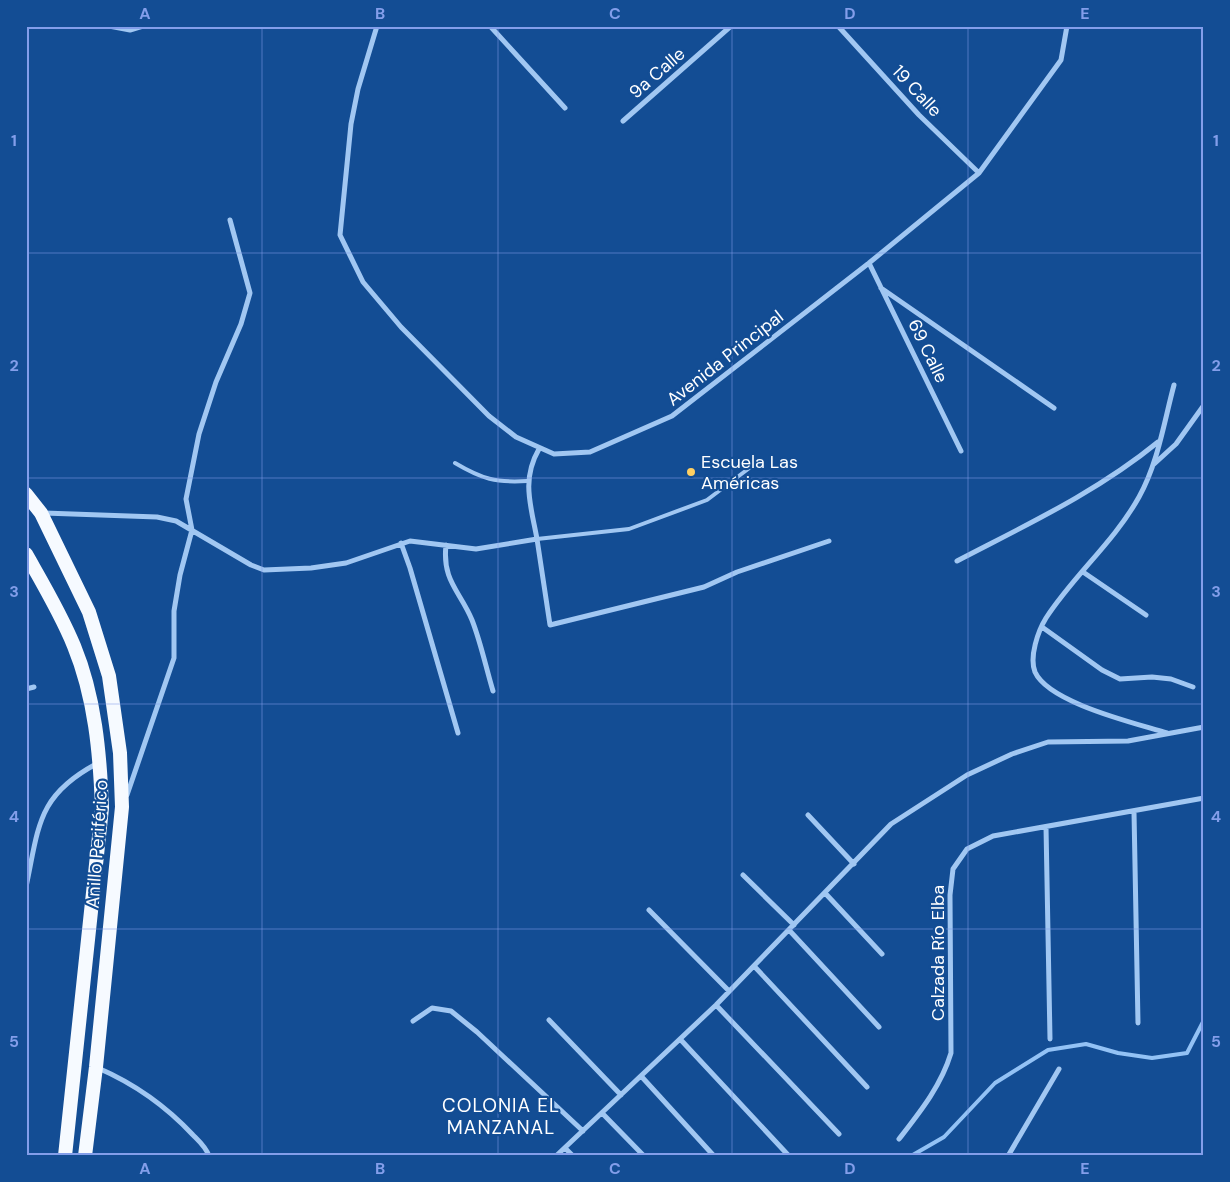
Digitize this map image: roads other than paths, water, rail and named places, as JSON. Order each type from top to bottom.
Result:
[{"type":"highway","name":"Anillo Periférico","points":[[26,494],[41,513],[89,612],[109,676],[120,753],[122,807],[96,1067],[85,1156]]},
{"type":"highway","name":"Anillo Periférico","points":[[26,554],[74,647],[86,681],[100,761],[102,808],[65,1156]]},
{"type":"street","points":[[108,26],[130,30],[144,26]]},
{"type":"street","name":"Avenida Principal","points":[[378,26],[358,89],[351,124],[340,235],[363,282],[401,326],[489,416],[516,437],[554,454],[590,452],[672,416],[869,263],[979,173],[1061,60],[1067,26]]},
{"type":"street","points":[[490,26],[565,108]]},
{"type":"street","name":"9a Calle","points":[[623,121],[731,26]]},
{"type":"street","name":"19 Calle","points":[[838,26],[919,115],[979,173]]},
{"type":"street","points":[[122,807],[174,658],[174,611],[192,530],[186,499],[199,434],[216,382],[241,324],[250,293],[230,220]]},
{"type":"street","name":"69 Calle","points":[[869,263],[962,451]]},
{"type":"street","points":[[881,288],[1002,369],[1054,408]]},
{"type":"street","points":[[1167,733],[1088,709],[1055,692],[1041,681],[1032,664],[1046,618],[1109,540],[1139,497],[1153,465],[1174,385]]},
{"type":"street","points":[[1153,465],[1176,444],[1204,405]]},
{"type":"street","points":[[957,561],[1099,486],[1129,466],[1159,442]]},
{"type":"street","points":[[540,449],[534,458],[527,481],[550,625],[704,587],[737,572],[829,541]]},
{"type":"street","points":[[41,513],[157,517],[176,521],[251,565],[264,570],[311,568],[346,563],[410,541],[476,549],[537,538]]},
{"type":"street","points":[[400,543],[410,568],[458,734]]},
{"type":"street","points":[[446,545],[445,556],[450,582],[472,620],[493,692]]},
{"type":"street","points":[[1082,572],[1146,616]]},
{"type":"street","points":[[1042,627],[1102,670],[1120,678],[1152,677],[1170,679],[1193,688]]},
{"type":"street","points":[[26,689],[34,687]]},
{"type":"street","points":[[556,1156],[716,1005],[891,824],[967,774],[1012,754],[1048,742],[1128,741],[1204,727]]},
{"type":"street","points":[[26,887],[43,814],[57,790],[78,773],[100,761]]},
{"type":"street","name":"Calzada Río Elba","points":[[899,1139],[932,1096],[945,1073],[951,1053],[950,895],[953,869],[967,849],[993,836],[1204,798]]},
{"type":"street","points":[[1134,812],[1138,1023]]},
{"type":"street","points":[[808,815],[854,864]]},
{"type":"street","points":[[1046,827],[1050,1039]]},
{"type":"street","points":[[744,875],[794,925]]},
{"type":"street","points":[[825,893],[882,954]]},
{"type":"street","points":[[649,910],[729,991]]},
{"type":"street","points":[[789,930],[879,1026]]},
{"type":"street","points":[[754,966],[867,1087]]},
{"type":"street","points":[[716,1005],[839,1134]]},
{"type":"street","points":[[414,1021],[432,1008],[451,1010],[496,1048],[582,1131]]},
{"type":"street","points":[[549,1020],[620,1095]]},
{"type":"street","points":[[680,1039],[788,1156]]},
{"type":"street","points":[[96,1067],[127,1080],[156,1099],[208,1151],[209,1156]]},
{"type":"street","points":[[1008,1156],[1059,1069]]},
{"type":"street","points":[[641,1076],[714,1156]]},
{"type":"street","points":[[602,1113],[644,1156]]},
{"type":"street","points":[[565,1148],[573,1156]]},
{"type":"lane","points":[[537,538],[629,529],[707,500],[756,463]]},
{"type":"lane","points":[[455,464],[487,479],[503,483],[527,481]]},
{"type":"waterway","points":[[911,1156],[944,1137],[995,1083],[1048,1050],[1086,1044],[1118,1053],[1152,1058],[1187,1053],[1204,1020]]},
{"type":"place","name":"Escuela Las Américas","points":[[691,472]]},
{"type":"district","name":"COLONIA EL MANZANAL","points":[[501,1116]]}]
